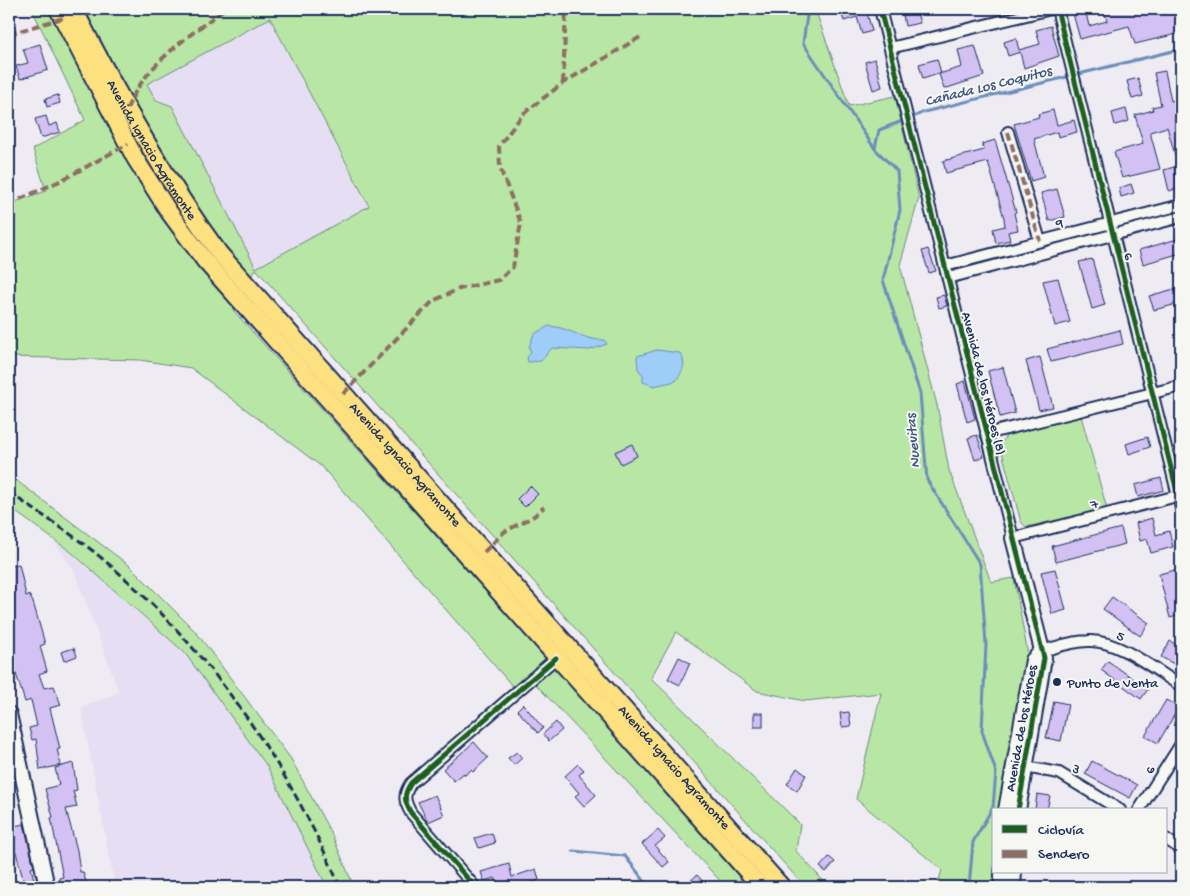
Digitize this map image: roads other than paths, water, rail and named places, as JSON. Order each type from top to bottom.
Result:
[{"type":"main road","name":"Avenida Ignacio Agramonte","points":[[58,9],[135,158],[169,212],[205,261],[761,887]]},
{"type":"main road","name":"Avenida Ignacio Agramonte","points":[[74,9],[150,152],[181,202],[219,253],[782,887]]},
{"type":"street","name":"Avenida de los Héroes (8)","points":[[880,9],[1042,651]]},
{"type":"street","points":[[890,48],[1051,9]]},
{"type":"street","name":"6","points":[[1057,9],[1180,496],[1181,508]]},
{"type":"street","points":[[1008,132],[1040,241]]},
{"type":"street","name":"9","points":[[945,266],[1181,205]]},
{"type":"street","name":"9","points":[[948,278],[1181,217]]},
{"type":"street","points":[[986,434],[1181,386]]},
{"type":"street","name":"7","points":[[1013,538],[1180,496]]},
{"type":"street","name":"5","points":[[1042,651],[1079,642],[1102,642],[1123,650],[1181,686]]},
{"type":"street","name":"Avenida de los Héroes","points":[[1007,808],[1019,765],[1043,663],[1042,651]]},
{"type":"street","points":[[475,887],[411,813],[405,804],[404,794],[410,783],[556,658]]},
{"type":"street","points":[[9,714],[11,734],[47,887]]},
{"type":"street","name":"6","points":[[1140,808],[1181,744]]},
{"type":"street","name":"Avenida de los Héroes","points":[[1018,808],[1019,765]]},
{"type":"street","name":"3","points":[[1019,765],[1059,773],[1117,808]]},
{"type":"street","points":[[1168,840],[1181,849]]},
{"type":"street","points":[[1002,874],[1002,887]]},
{"type":"street","points":[[1013,887],[1014,874]]},
{"type":"water","points":[[549,326],[597,340],[604,340],[607,344],[590,350],[552,348],[541,361],[528,362],[527,357],[531,353],[529,347],[534,334]]},
{"type":"water","points":[[657,350],[680,353],[684,364],[681,374],[676,381],[654,386],[643,382],[643,375],[638,369],[637,356]]},
{"type":"waterway","name":"Nuevitas","points":[[808,9],[803,43],[875,149],[897,171],[900,210],[883,280],[920,393],[927,480],[980,564],[986,644],[982,731],[996,772],[992,808]]},
{"type":"waterway","name":"Cañada Los Coquitos","points":[[911,118],[924,112],[1181,49]]},
{"type":"waterway","name":"Cañada Los Coquitos","points":[[875,148],[879,130],[905,120]]},
{"type":"waterway","name":"Nuevitas","points":[[969,887],[973,842],[992,809]]},
{"type":"waterway","points":[[573,851],[625,856],[649,887]]},
{"type":"railway","points":[[9,492],[83,543],[133,585],[205,662],[267,748],[294,793],[340,887]]},
{"type":"place","name":"Punto de Venta","points":[[1057,682]]}]
